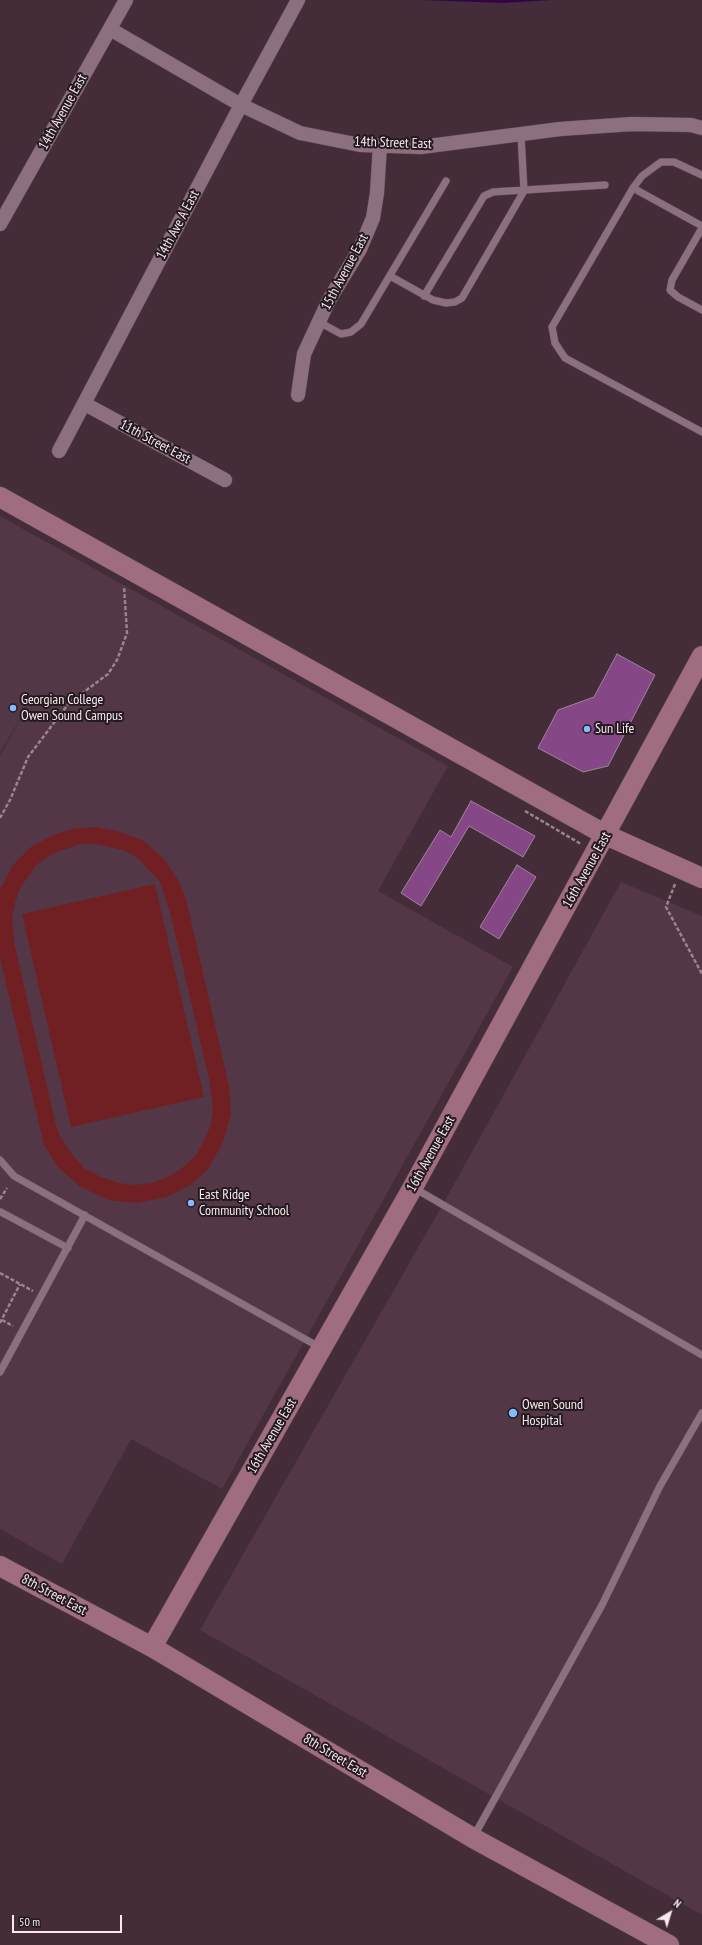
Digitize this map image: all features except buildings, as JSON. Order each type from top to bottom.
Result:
[{"type":"street","name":"14th Avenue East","points":[[0,224],[126,0]]},
{"type":"street","name":"14th Ave A East","points":[[59,451],[298,0]]},
{"type":"street","name":"14th Street East","points":[[110,29],[241,105],[300,133],[360,145],[421,147],[560,129],[632,124],[690,125],[702,128]]},
{"type":"street","name":"15th Avenue East","points":[[298,395],[304,354],[329,300],[360,249],[373,218],[377,193],[380,145]]},
{"type":"street","name":"11th Street East","points":[[84,404],[226,480]]},
{"type":"street","points":[[0,497],[606,835],[702,878]]},
{"type":"street","name":"16th Avenue East","points":[[152,1647],[412,1187],[606,835],[702,656]]},
{"type":"street","name":"8th Street East","points":[[0,1566],[152,1647],[473,1838],[669,1945]]},
{"type":"lane","points":[[390,276],[433,300],[446,303],[455,302],[462,298],[524,191],[521,134]]},
{"type":"lane","points":[[702,175],[674,162],[661,162],[642,176],[633,188],[552,327],[555,343],[565,358],[702,432]]},
{"type":"lane","points":[[319,322],[341,334],[351,332],[361,324],[446,181]]},
{"type":"lane","points":[[424,296],[484,196],[493,192],[605,185]]},
{"type":"lane","points":[[633,188],[702,227],[672,280],[670,290],[678,297],[702,310]]},
{"type":"lane","points":[[0,1160],[14,1176],[322,1348]]},
{"type":"lane","points":[[412,1187],[702,1355]]},
{"type":"lane","points":[[1,1212],[68,1248]]},
{"type":"lane","points":[[0,1372],[85,1215]]},
{"type":"lane","points":[[473,1838],[602,1605],[660,1486],[702,1412]]},
{"type":"path","points":[[0,818],[10,800],[28,757],[69,703],[108,674],[117,660],[127,633],[124,585]]},
{"type":"path","points":[[681,869],[666,907],[702,974]]},
{"type":"path","points":[[0,1199],[7,1188]]},
{"type":"path","points":[[0,1273],[42,1296]]},
{"type":"path","points":[[0,1323],[20,1284]]},
{"type":"shaded area","points":[[421,0],[551,0],[503,3]]},
{"type":"shaded area","name":"East Ridge Community School","points":[[0,516],[448,766],[378,891],[513,967],[222,1489],[131,1439],[62,1564],[0,1529],[0,756],[28,705],[0,753]]},
{"type":"shaded area","points":[[96,827],[117,831],[144,841],[165,860],[178,880],[186,899],[229,1086],[231,1113],[224,1140],[209,1168],[192,1184],[167,1197],[136,1203],[108,1200],[79,1186],[57,1166],[44,1145],[0,958],[0,886],[1,888],[13,865],[32,846],[53,835],[71,829]],"holes":[[[80,844],[95,844],[123,850],[138,858],[160,882],[171,916],[210,1083],[213,1111],[210,1127],[202,1144],[195,1156],[183,1167],[170,1176],[152,1183],[135,1185],[119,1183],[101,1177],[84,1168],[61,1138],[56,1126],[14,942],[12,918],[15,903],[20,888],[36,865],[52,854]]]},
{"type":"shaded area","name":"Owen Sound Hospital","points":[[621,882],[702,916],[702,1915],[200,1630],[447,1197]]},
{"type":"shaded area","points":[[155,884],[204,1097],[71,1127],[22,914]]},
{"type":"place","name":"Georgian College Owen Sound Campus","points":[[13,708]]},
{"type":"place","name":"Sun Life","points":[[587,729]]},
{"type":"place","name":"East Ridge Community School","points":[[191,1203]]},
{"type":"place","name":"Owen Sound Hospital","points":[[513,1413]]}]
